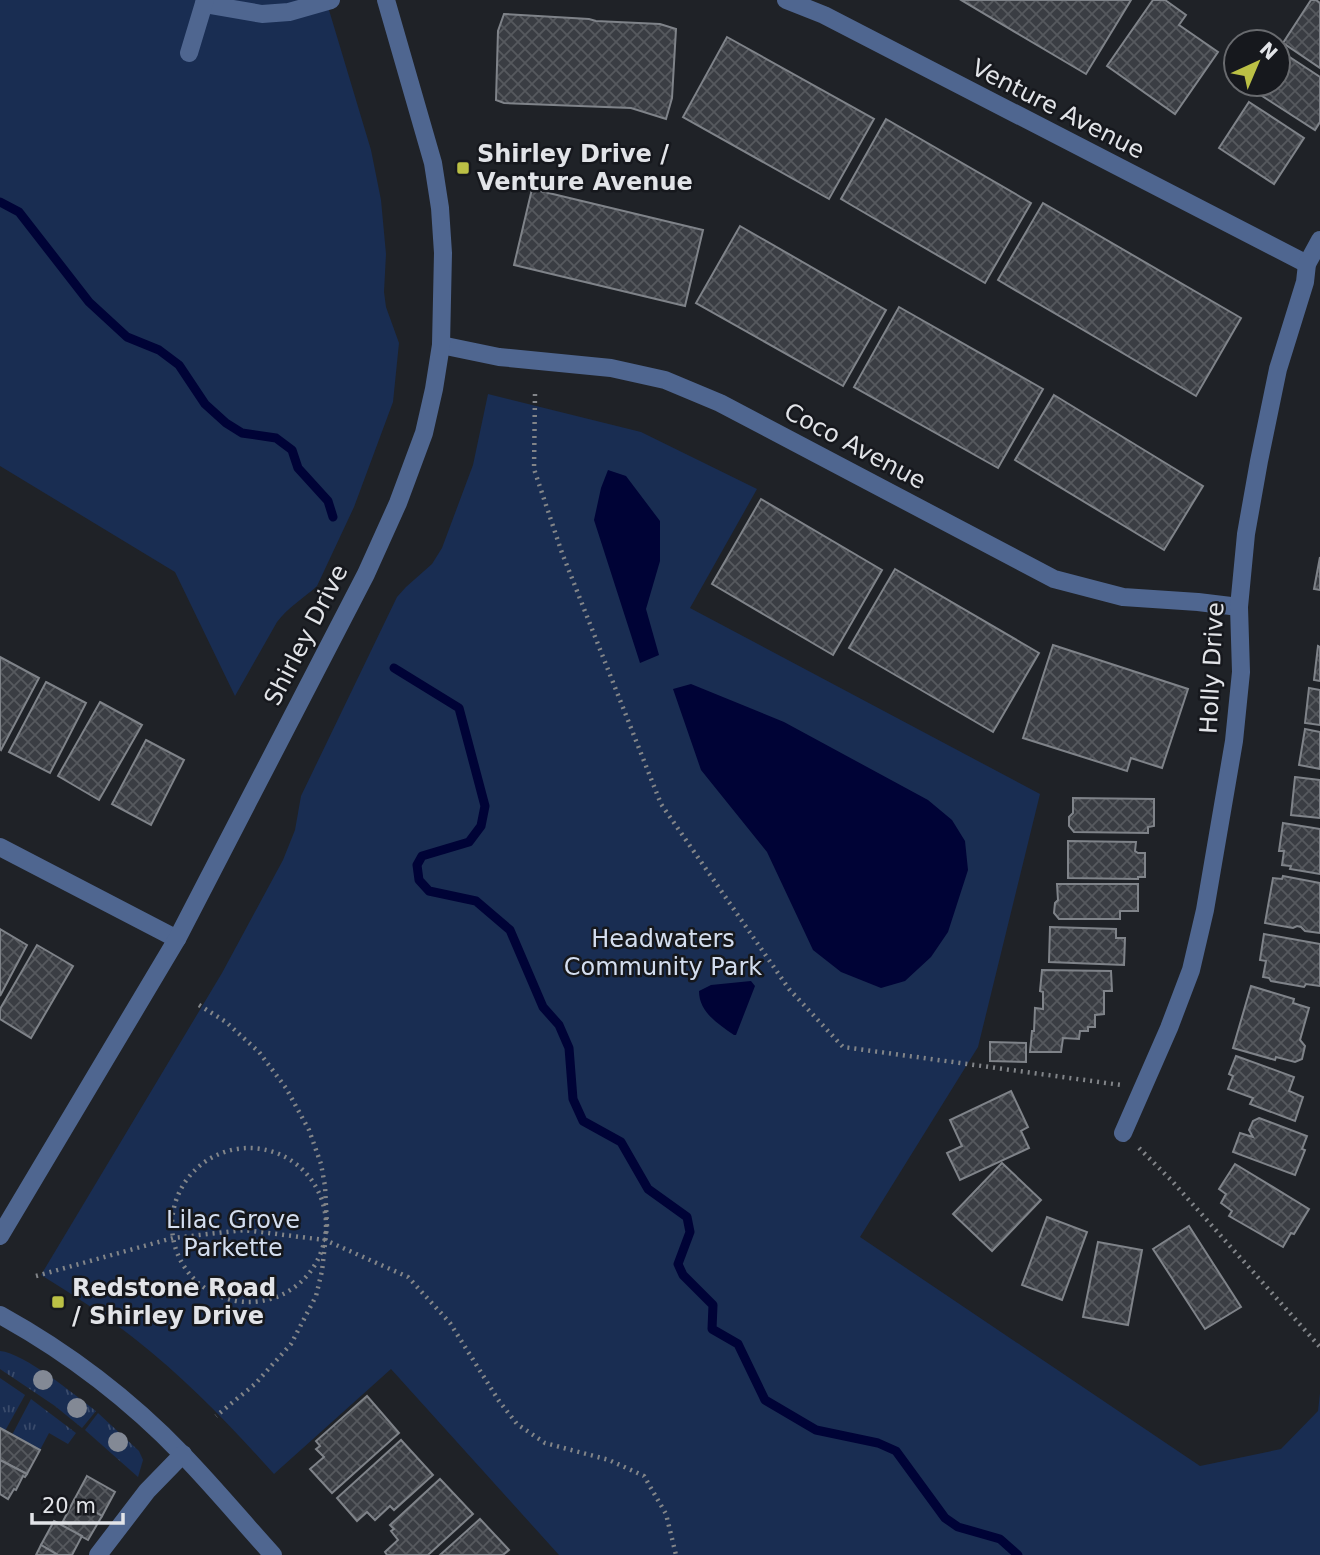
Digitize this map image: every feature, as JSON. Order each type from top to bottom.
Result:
[{"type":"street","points":[[189,53],[204,2],[262,15],[289,12],[331,0]]},
{"type":"street","name":"Shirley Drive","points":[[0,1236],[177,939],[366,574],[398,503],[424,433],[441,345],[443,253],[440,208],[432,163],[386,0]]},
{"type":"street","name":"Venture Avenue","points":[[786,0],[824,15],[1307,264]]},
{"type":"street","name":"Holly Drive","points":[[1123,1133],[1191,970],[1205,910],[1234,741],[1241,672],[1239,607],[1246,534],[1278,369],[1305,282],[1307,264],[1320,240]]},
{"type":"street","name":"Coco Avenue","points":[[441,345],[499,357],[611,368],[665,380],[720,403],[1054,579],[1123,597],[1239,607]]},
{"type":"street","points":[[0,846],[177,939]]},
{"type":"street","points":[[0,1315],[77,1363],[146,1420],[183,1454],[273,1555]]},
{"type":"street","points":[[98,1555],[147,1491],[183,1454]]},
{"type":"path","points":[[535,394],[534,469],[562,554],[662,804],[789,989],[843,1047],[1143,1088]]},
{"type":"path","points":[[199,1005],[226,1022],[259,1052],[286,1088],[309,1130],[321,1164],[327,1226],[316,1296],[291,1344],[255,1384],[216,1416]]},
{"type":"path","points":[[1123,1133],[1172,1181],[1320,1346]]},
{"type":"path","points":[[325,1240],[313,1270],[298,1286],[278,1298],[256,1303],[233,1301],[212,1293],[191,1277],[178,1256],[173,1238],[174,1206],[184,1182],[202,1164],[224,1152],[249,1147],[275,1152],[297,1164],[319,1193],[324,1204],[327,1226]]},
{"type":"path","points":[[36,1276],[173,1238],[244,1230],[325,1240],[408,1277],[450,1323],[499,1401],[517,1424],[545,1443],[609,1460],[644,1476],[666,1514],[676,1555]]},
{"type":"green space","points":[[0,0],[326,0],[371,150],[381,200],[386,254],[384,292],[386,307],[399,343],[393,402],[354,507],[317,586],[277,622],[235,696],[175,572],[0,466]]},
{"type":"green space","name":"Headwaters Community Park","points":[[488,394],[641,432],[757,489],[690,608],[1040,794],[978,1047],[860,1237],[1200,1466],[1281,1449],[1318,1411],[1320,1393],[1320,1555],[559,1555],[391,1369],[274,1474],[207,1403],[154,1354],[101,1313],[41,1275],[222,973],[283,860],[295,830],[301,796],[397,597],[432,564],[442,548],[473,465]]},
{"type":"green space","points":[[0,1351],[10,1353],[35,1367],[96,1411],[82,1428],[0,1369]]},
{"type":"green space","points":[[0,1378],[25,1395],[5,1431],[0,1428]]},
{"type":"green space","points":[[31,1399],[76,1433],[68,1444],[49,1433],[40,1450],[12,1435]]},
{"type":"green space","points":[[98,1413],[139,1451],[143,1460],[138,1477],[85,1430]]},
{"type":"shaded area","points":[[608,470],[626,476],[660,521],[660,561],[646,609],[659,655],[640,663],[594,520]]},
{"type":"shaded area","points":[[691,684],[784,722],[928,800],[952,820],[965,841],[968,870],[948,932],[931,957],[905,981],[881,988],[841,972],[813,950],[767,852],[701,770],[673,689]]},
{"type":"shaded area","points":[[751,981],[755,986],[734,1035],[706,1011],[699,991],[711,985]]},
{"type":"building","points":[[961,0],[1131,0],[1086,74]]},
{"type":"building","points":[[1153,0],[1165,0],[1186,15],[1179,25],[1218,52],[1175,114],[1107,66]]},
{"type":"building","points":[[1311,0],[1320,3],[1320,68],[1292,49],[1292,29]]},
{"type":"building","points":[[504,14],[660,24],[676,29],[672,98],[666,119],[631,108],[504,103],[496,100],[498,31]]},
{"type":"building","points":[[727,37],[874,119],[829,199],[683,117]]},
{"type":"building","points":[[1292,59],[1320,77],[1320,122],[1315,130],[1265,98],[1292,98]]},
{"type":"building","points":[[1249,102],[1304,138],[1274,184],[1219,148]]},
{"type":"building","points":[[886,119],[1031,203],[985,283],[841,199]]},
{"type":"building","points":[[532,189],[703,230],[685,306],[514,265]]},
{"type":"building","points":[[1043,203],[1241,318],[1196,396],[998,280]]},
{"type":"building","points":[[740,226],[886,310],[843,386],[696,303]]},
{"type":"building","points":[[899,307],[1043,389],[998,468],[854,387]]},
{"type":"building","points":[[1054,395],[1203,486],[1164,550],[1015,460]]},
{"type":"building","points":[[761,499],[882,570],[833,655],[712,584]]},
{"type":"building","points":[[1320,557],[1320,590],[1314,589]]},
{"type":"building","points":[[895,569],[1039,653],[993,732],[849,648]]},
{"type":"building","points":[[1053,645],[1188,689],[1162,768],[1131,758],[1127,771],[1023,738]]},
{"type":"building","points":[[1318,646],[1320,647],[1320,681],[1314,680]]},
{"type":"building","points":[[0,657],[39,678],[1,750],[0,749]]},
{"type":"building","points":[[46,682],[86,703],[50,773],[9,752]]},
{"type":"building","points":[[1309,688],[1320,690],[1320,725],[1305,723]]},
{"type":"building","points":[[100,702],[142,725],[99,800],[58,776]]},
{"type":"building","points":[[1305,729],[1320,732],[1320,769],[1299,765]]},
{"type":"building","points":[[146,740],[184,760],[151,825],[112,804]]},
{"type":"building","points":[[1295,777],[1320,780],[1320,818],[1291,815]]},
{"type":"building","points":[[1073,798],[1154,799],[1154,826],[1148,827],[1148,833],[1074,832],[1069,826],[1069,817],[1073,813]]},
{"type":"building","points":[[1283,823],[1320,829],[1320,874],[1282,865],[1284,851],[1279,851]]},
{"type":"building","points":[[1068,841],[1136,842],[1135,851],[1145,853],[1145,877],[1068,878]]},
{"type":"building","points":[[1283,876],[1320,883],[1320,933],[1305,931],[1297,926],[1293,928],[1265,923],[1273,878],[1282,879]]},
{"type":"building","points":[[1057,884],[1138,884],[1138,911],[1120,911],[1120,919],[1059,919],[1054,913],[1058,900]]},
{"type":"building","points":[[1050,927],[1116,929],[1116,938],[1125,938],[1124,965],[1049,962]]},
{"type":"building","points":[[0,929],[27,945],[0,996]]},
{"type":"building","points":[[1264,934],[1320,944],[1320,986],[1306,984],[1304,987],[1263,977],[1266,961],[1260,960]]},
{"type":"building","points":[[37,945],[73,966],[31,1038],[0,1019],[0,1009]]},
{"type":"building","points":[[1042,970],[1111,971],[1112,991],[1104,991],[1104,1014],[1095,1015],[1095,1027],[1080,1031],[1079,1039],[1063,1038],[1061,1052],[1030,1052],[1035,1008],[1043,1009],[1043,992],[1040,991]]},
{"type":"building","points":[[1251,986],[1294,999],[1293,1003],[1309,1008],[1300,1040],[1305,1046],[1302,1059],[1295,1062],[1276,1057],[1275,1060],[1233,1048]]},
{"type":"building","points":[[990,1042],[1026,1043],[1026,1062],[990,1061]]},
{"type":"building","points":[[1236,1056],[1294,1077],[1289,1091],[1303,1097],[1295,1121],[1250,1104],[1253,1098],[1228,1089],[1233,1076],[1229,1074]]},
{"type":"building","points":[[1011,1091],[1028,1127],[1021,1131],[1029,1148],[960,1180],[947,1153],[962,1146],[950,1120]]},
{"type":"building","points":[[1259,1118],[1307,1136],[1302,1149],[1305,1150],[1295,1175],[1233,1152],[1240,1133],[1253,1137],[1249,1130],[1253,1121]]},
{"type":"building","points":[[1002,1163],[1041,1200],[992,1251],[953,1214]]},
{"type":"building","points":[[1235,1164],[1309,1209],[1283,1247],[1229,1216],[1232,1211],[1221,1203],[1226,1194],[1219,1189]]},
{"type":"building","points":[[1047,1217],[1087,1232],[1062,1300],[1022,1285]]},
{"type":"building","points":[[1189,1226],[1241,1307],[1205,1329],[1153,1249]]},
{"type":"building","points":[[1098,1242],[1142,1250],[1128,1325],[1083,1317]]},
{"type":"building","points":[[367,1396],[399,1433],[332,1493],[310,1469],[324,1457],[316,1449],[320,1446],[316,1441]]},
{"type":"building","points":[[0,1428],[40,1450],[27,1474],[0,1460]]},
{"type":"building","points":[[401,1440],[433,1475],[394,1510],[390,1506],[375,1520],[367,1512],[357,1521],[337,1498]]},
{"type":"building","points":[[0,1460],[27,1474],[8,1499],[0,1494]]},
{"type":"building","points":[[87,1476],[115,1492],[102,1516],[74,1500]]},
{"type":"building","points":[[440,1479],[473,1514],[428,1555],[387,1555],[385,1552],[398,1540],[390,1525]]},
{"type":"building","points":[[74,1500],[102,1516],[88,1540],[61,1525]]},
{"type":"building","points":[[480,1519],[509,1550],[503,1555],[440,1555]]},
{"type":"building","points":[[54,1521],[82,1536],[72,1555],[58,1555],[41,1545]]},
{"type":"building","points":[[41,1545],[58,1555],[36,1555]]},
{"type":"waterway","points":[[0,202],[19,212],[89,302],[127,337],[159,350],[179,365],[205,404],[226,423],[242,433],[276,438],[292,450],[298,468],[328,501],[333,517]]},
{"type":"waterway","points":[[394,668],[459,708],[485,806],[481,826],[469,842],[422,856],[417,865],[419,880],[429,891],[476,901],[510,930],[543,1007],[559,1025],[569,1048],[573,1099],[583,1121],[621,1142],[648,1189],[687,1217],[690,1232],[678,1264],[683,1275],[713,1305],[712,1329],[738,1344],[765,1400],[816,1430],[878,1443],[896,1451],[945,1518],[958,1527],[1000,1539],[1018,1555]]},
{"type":"place","name":"Shirley Drive / Venture Avenue","points":[[463,168]]},
{"type":"place","name":"Redstone Road / Shirley Drive","points":[[58,1302]]},
{"type":"park label","name":"Lilac Grove Parkette","points":[[233,1234]]}]
